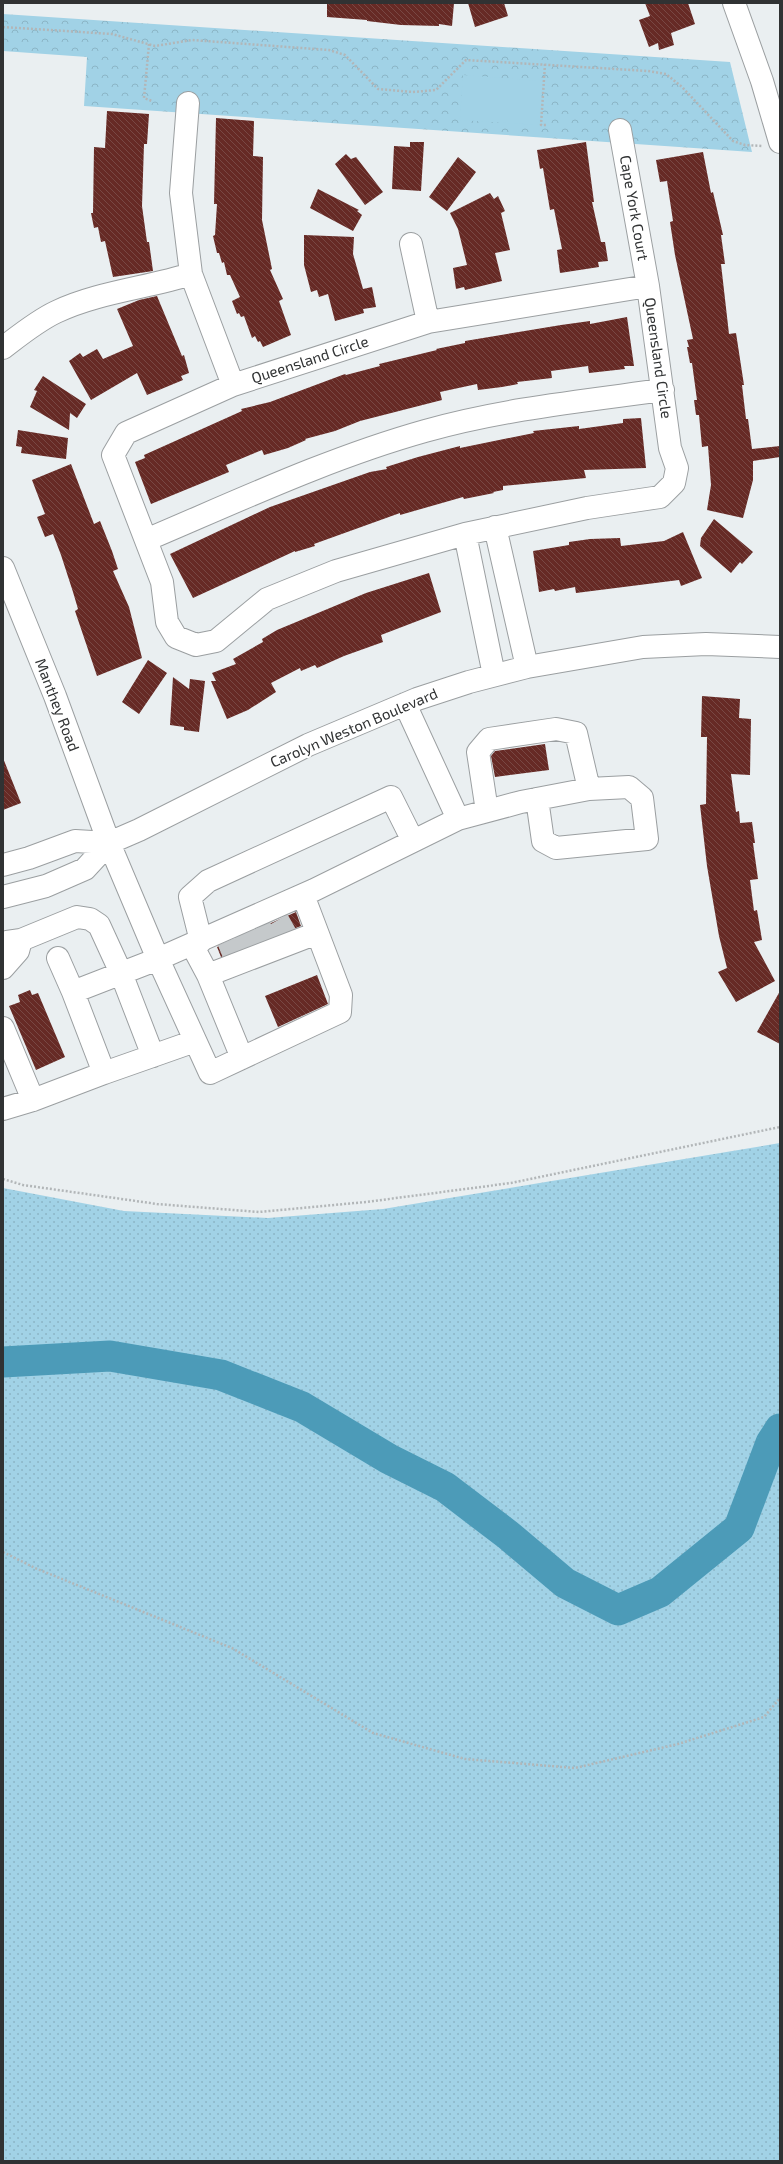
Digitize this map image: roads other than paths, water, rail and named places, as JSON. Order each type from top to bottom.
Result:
[{"type":"street","points":[[734,3],[762,81],[774,145]]},
{"type":"street","points":[[188,103],[181,193],[191,274],[233,386]]},
{"type":"street","name":"Cape York Court","points":[[620,130],[648,286]]},
{"type":"street","points":[[411,244],[428,322]]},
{"type":"street","points":[[3,348],[29,328],[56,312],[96,298],[160,284],[191,274]]},
{"type":"street","name":"Queensland Circle","points":[[648,286],[670,448],[677,468],[674,483],[660,498],[586,508],[495,527],[465,534],[336,571],[267,599],[216,641],[196,645],[176,637],[167,622],[162,582],[113,455],[126,433],[233,386],[428,322],[648,286]]},
{"type":"street","points":[[146,540],[312,470],[424,431],[544,405],[662,390]]},
{"type":"street","points":[[495,527],[527,668]]},
{"type":"street","points":[[465,534],[494,675]]},
{"type":"street","name":"Manthey Road","points":[[3,568],[55,696],[109,843],[158,959],[210,1073],[242,1058]]},
{"type":"street","points":[[476,587],[507,580]]},
{"type":"street","name":"Carolyn Weston Boulevard","points":[[3,897],[46,886],[85,869],[109,843],[139,830],[308,745],[405,704],[494,675],[643,647],[706,644],[780,647]]},
{"type":"street","points":[[405,704],[458,819]]},
{"type":"street","points":[[487,811],[478,752],[489,739],[556,729],[576,733],[589,789]]},
{"type":"street","points":[[208,975],[256,938],[303,895],[458,819],[537,799],[589,789],[629,787],[642,798],[647,839],[556,848],[543,841],[537,799]]},
{"type":"street","points":[[303,895],[341,995],[340,1012],[242,1058],[196,943],[190,897],[208,881],[391,797],[413,841]]},
{"type":"street","name":"Carolyn Weston Boulevard","points":[[3,865],[29,858],[75,841],[109,843]]},
{"type":"street","points":[[3,968],[18,951],[12,944],[77,917],[90,919],[99,925],[121,973],[153,1056]]},
{"type":"street","points":[[73,992],[196,943],[317,933]]},
{"type":"street","points":[[58,958],[73,992],[104,1073]]},
{"type":"street","points":[[3,1028],[33,1100]]},
{"type":"street","points":[[3,1109],[33,1100],[195,1041]]},
{"type":"waterway","points":[[3,1362],[110,1356],[221,1375],[302,1407],[389,1459],[445,1487],[508,1535],[565,1583],[618,1610],[660,1592],[739,1528],[771,1443],[780,1429]]},
{"type":"tunnel","points":[[278,920],[287,936]]},
{"type":"tunnel","points":[[260,927],[269,944]]},
{"type":"tunnel","points":[[245,933],[252,951]]},
{"type":"tunnel","points":[[228,941],[235,958]]}]
